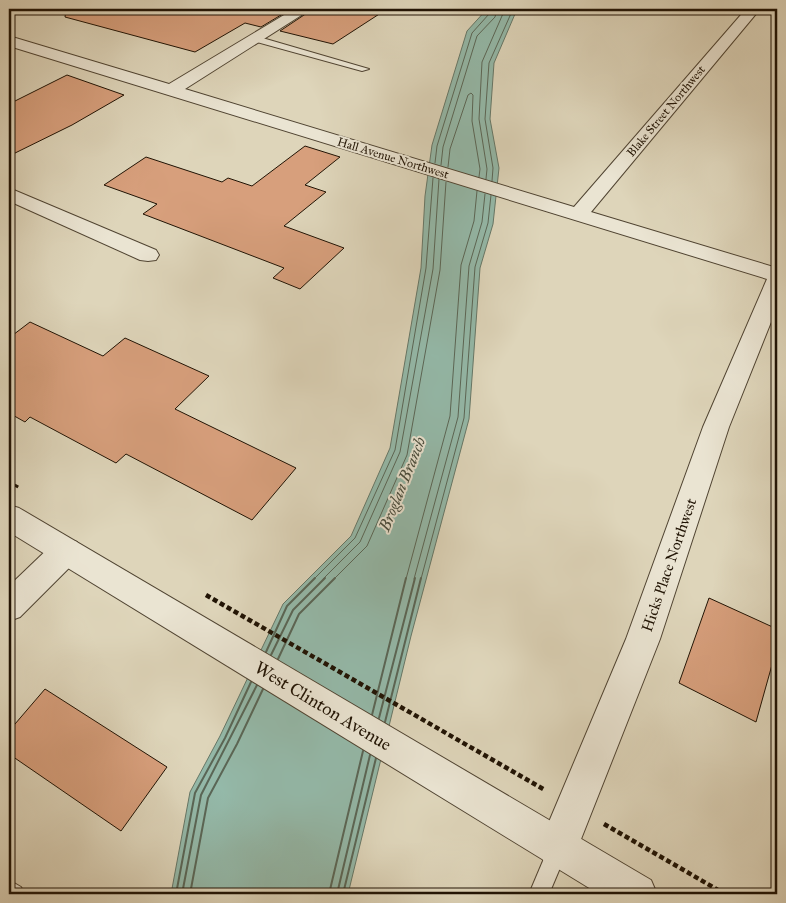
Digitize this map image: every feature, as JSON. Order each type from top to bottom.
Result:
[{"type":"street","points":[[170,91],[304,9]]},
{"type":"street","name":"Blake Street Northwest","points":[[579,213],[753,9]]},
{"type":"street","name":"Hall Avenue Northwest","points":[[9,41],[579,213],[777,275]]},
{"type":"street","points":[[9,194],[148,255]]},
{"type":"street","name":"Hicks Place Northwest","points":[[558,848],[643,639],[716,427],[777,280]]},
{"type":"street","name":"West Clinton Avenue","points":[[9,517],[637,894]]},
{"type":"street","points":[[9,607],[66,551]]},
{"type":"lane","points":[[256,39],[365,69]]},
{"type":"lane","points":[[539,894],[558,848]]},
{"type":"lane","points":[[9,890],[14,894]]},
{"type":"path","points":[[260,626],[418,717]]},
{"type":"water","name":"Broglan Branch","points":[[487,9],[520,9],[515,14],[494,63],[490,119],[499,168],[493,224],[480,268],[469,419],[411,636],[348,894],[171,894],[190,792],[220,736],[283,604],[351,536],[390,448],[421,268],[425,196],[432,145],[467,31]]},
{"type":"building","points":[[66,9],[291,9],[261,27],[245,23],[195,52],[65,17]]},
{"type":"building","points":[[313,9],[387,9],[333,44],[280,31]]},
{"type":"building","points":[[67,75],[124,95],[72,125],[9,156],[9,104]]},
{"type":"building","points":[[305,146],[340,157],[305,185],[326,192],[284,226],[344,248],[300,289],[273,278],[284,268],[143,214],[157,204],[104,185],[146,157],[222,182],[228,178],[252,186]]},
{"type":"building","points":[[30,322],[103,356],[125,338],[209,376],[175,409],[296,468],[252,520],[126,454],[116,463],[30,417],[25,422],[9,413],[9,338]]},
{"type":"building","points":[[709,598],[777,629],[777,647],[756,722],[679,683]]},
{"type":"building","points":[[45,689],[167,767],[121,831],[9,754],[9,731]]}]
